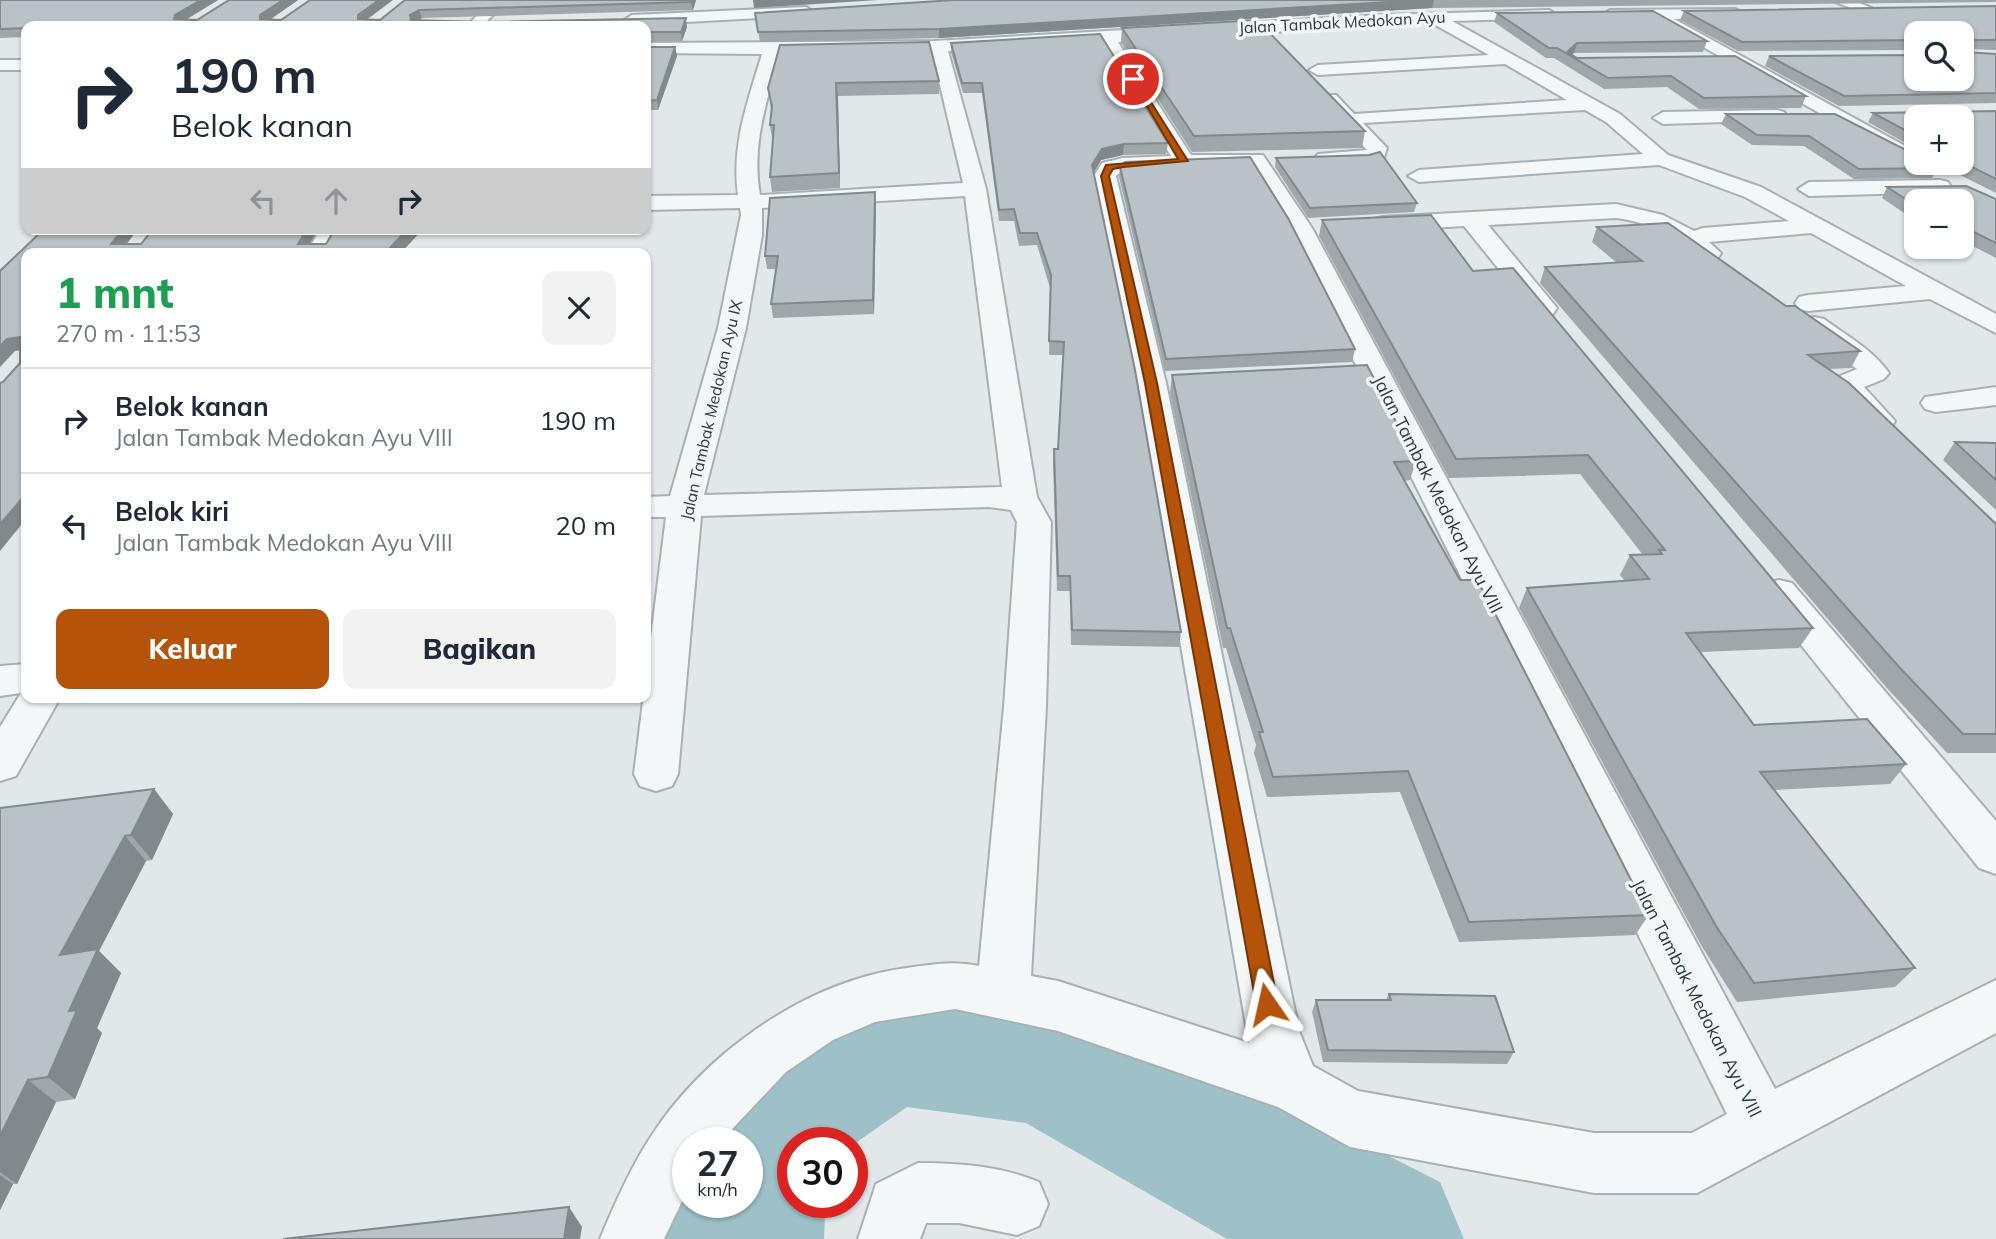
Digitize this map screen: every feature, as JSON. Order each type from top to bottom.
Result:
[{"type":"street","points":[[473,21],[500,0]]},
{"type":"street","points":[[1456,0],[1492,14]]},
{"type":"street","points":[[1611,0],[1656,15],[1904,153]]},
{"type":"street","points":[[1693,0],[1728,14]]},
{"type":"street","points":[[1834,6],[1878,11]]},
{"type":"street","points":[[621,20],[740,8],[824,11]]},
{"type":"street","points":[[738,50],[740,8]]},
{"type":"street","points":[[1588,15],[1754,13]]},
{"type":"street","name":"Jalan Tambak Medokan Ayu","points":[[651,48],[772,50],[939,46],[1107,38],[1432,16],[1560,15]]},
{"type":"street","points":[[1432,16],[1613,118],[1661,159],[1753,192],[1996,325]]},
{"type":"street","points":[[1260,26],[1275,41]]},
{"type":"street","points":[[986,27],[1002,43]]},
{"type":"street","points":[[1107,38],[1184,161]]},
{"type":"street","points":[[939,46],[975,189],[1020,499]]},
{"type":"street","name":"Jalan Tambak Medokan Ayu IX","points":[[656,774],[685,504],[732,328],[750,235],[750,202],[745,172],[747,138],[772,50]]},
{"type":"street","points":[[1312,158],[1367,156],[1377,153],[1377,148],[1310,70],[1507,59]]},
{"type":"street","points":[[1694,60],[1773,59]]},
{"type":"street","points":[[0,65],[21,65]]},
{"type":"street","points":[[1362,117],[1587,104]]},
{"type":"street","points":[[1663,118],[1877,114]]},
{"type":"street","name":"Jalan Tambak Medokan Ayu VIII","points":[[1270,159],[1326,227],[1361,373],[1763,1126],[1697,1163],[1594,1163],[1350,1118],[1293,1085],[1272,1031],[1164,383],[1105,176],[1109,167],[1123,164],[1184,161],[1270,159]]},
{"type":"street","points":[[1419,176],[1661,159]]},
{"type":"street","points":[[1809,189],[1965,187],[1944,175]]},
{"type":"street","points":[[651,203],[750,202],[975,189]]},
{"type":"street","points":[[1326,227],[1616,211],[1643,214],[1663,221],[1731,268]]},
{"type":"street","points":[[1471,219],[1569,338]]},
{"type":"street","points":[[1703,235],[1816,226]]},
{"type":"street","points":[[1901,442],[1845,384],[1874,373],[1866,362],[1798,305],[1935,291]]},
{"type":"street","points":[[1936,403],[1996,396]]},
{"type":"street","points":[[651,507],[906,497],[1020,499],[1032,509],[1034,522],[1025,707],[1003,995]]},
{"type":"street","points":[[1756,564],[1996,854]]},
{"type":"street","points":[[0,681],[21,679]]},
{"type":"street","points":[[0,764],[36,703]]},
{"type":"street","points":[[631,1239],[671,1159],[703,1117],[766,1053],[814,1022],[872,998],[955,985],[1058,1006],[1293,1085]]},
{"type":"street","points":[[1763,1126],[1996,1005]]},
{"type":"street","points":[[889,1239],[898,1206],[918,1192],[959,1193],[1017,1204]]},
{"type":"building","points":[[0,0],[201,0],[175,15],[174,19],[197,20],[229,0],[283,0],[260,15],[260,19],[281,20],[310,0],[379,0],[358,15],[358,19],[380,20],[405,0],[692,0],[419,10],[410,15],[411,20],[447,21],[21,21],[21,28],[0,29]]},
{"type":"building","points":[[954,0],[1422,0],[939,29],[758,32],[755,13]]},
{"type":"building","points":[[1996,6],[1996,40],[1974,40],[1974,21],[1904,21],[1904,40],[1742,42],[1684,11]]},
{"type":"building","points":[[1653,11],[1707,41],[1577,43],[1567,52],[1577,58],[1735,56],[1806,96],[1704,98],[1671,76],[1608,78],[1557,48],[1549,48],[1497,13]]},
{"type":"building","points":[[686,18],[681,32],[651,32],[651,21],[534,21]]},
{"type":"building","points":[[1257,20],[1365,131],[1194,136],[1122,28]]},
{"type":"building","points":[[1100,34],[1168,143],[1124,144],[1102,149],[1092,165],[1135,370],[1181,632],[1072,630],[1070,576],[1058,576],[1054,449],[1058,449],[1064,342],[1049,341],[1051,275],[1037,233],[1020,233],[1014,209],[999,210],[982,83],[962,83],[951,43]]},
{"type":"building","points":[[929,42],[939,81],[836,83],[839,173],[770,177],[774,125],[770,125],[772,106],[768,88],[780,45]]},
{"type":"building","points":[[651,47],[675,47],[657,100],[651,101]]},
{"type":"building","points":[[1974,53],[1996,54],[1996,93],[1844,96],[1769,56],[1904,55],[1904,91],[1974,91]]},
{"type":"building","points":[[1974,111],[1996,111],[1996,179],[1974,168]]},
{"type":"building","points":[[1904,112],[1904,130],[1873,113]]},
{"type":"building","points":[[1726,114],[1835,114],[1904,149],[1904,168],[1859,169],[1809,136],[1757,135]]},
{"type":"building","points":[[1380,152],[1417,203],[1310,208],[1276,158],[1369,155]]},
{"type":"building","points":[[1250,157],[1288,218],[1355,349],[1166,359],[1120,167],[1125,162]]},
{"type":"building","points":[[1966,186],[1973,189],[1904,189],[1904,198],[1887,187]]},
{"type":"building","points":[[1974,189],[1996,199],[1996,243],[1974,232]]},
{"type":"building","points":[[875,192],[873,300],[771,304],[778,256],[765,256],[770,198]]},
{"type":"building","points":[[1431,215],[1473,271],[1513,268],[1813,628],[1686,633],[1754,725],[1867,719],[1906,764],[1760,772],[1915,968],[1754,983],[1716,926],[1527,588],[1649,579],[1630,555],[1662,554],[1659,550],[1665,550],[1588,455],[1456,459],[1322,220]]},
{"type":"building","points":[[1668,223],[1786,306],[1795,306],[1860,351],[1808,355],[1849,383],[1996,524],[1996,734],[1963,734],[1900,668],[1545,267],[1642,261],[1597,227]]},
{"type":"building","points":[[38,235],[118,235],[111,244],[141,244],[148,235],[303,235],[298,244],[326,244],[331,235],[402,235],[390,248],[24,248]]},
{"type":"building","points":[[21,251],[21,500],[0,524],[0,383],[20,363],[20,337],[7,339],[0,346],[0,271]]},
{"type":"building","points":[[1367,365],[1416,461],[1394,462],[1460,580],[1474,580],[1483,590],[1649,915],[1469,922],[1408,771],[1273,777],[1259,732],[1263,732],[1230,628],[1227,628],[1172,375]]},
{"type":"building","points":[[1955,442],[1996,443],[1996,480]]},
{"type":"building","points":[[154,789],[131,835],[125,836],[60,955],[98,949],[69,1011],[77,1010],[48,1077],[28,1080],[0,1136],[0,808]]},
{"type":"building","points":[[1389,994],[1495,996],[1514,1052],[1328,1050],[1316,1000],[1391,1000]]},
{"type":"building","points":[[569,1207],[564,1239],[283,1239]]},
{"type":"waterway","points":[[743,1239],[746,1213],[802,1093],[888,1037],[1047,1057],[1383,1239]]},
{"type":"route","points":[[1133,79],[1184,161],[1123,164],[1109,167],[1105,176],[1151,383],[1267,1004]]}]
